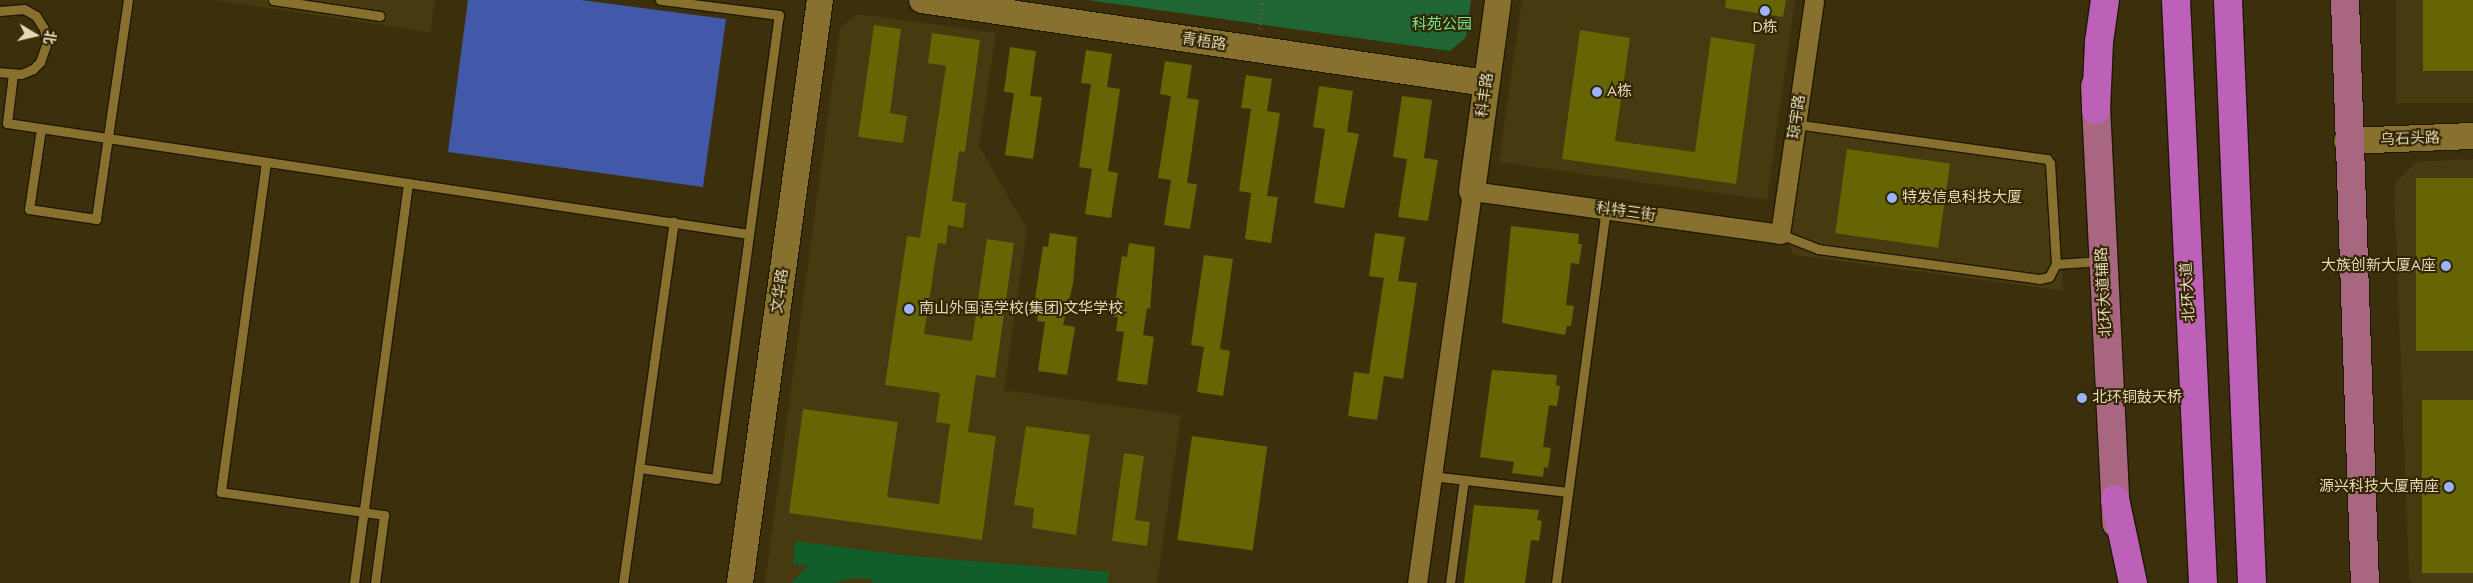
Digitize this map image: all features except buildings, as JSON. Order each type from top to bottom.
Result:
[{"type":"highway","points":[[2096,110],[2099,42],[2105,0]]},
{"type":"highway","name":"北环大道","points":[[2176,0],[2203,583]]},
{"type":"highway","points":[[2228,0],[2252,583]]},
{"type":"highway","points":[[2114,500],[2133,583]]},
{"type":"main road","name":"北环大道辅路","points":[[2093,0],[2096,110],[2114,500],[2121,583]]},
{"type":"main road","points":[[2344,0],[2347,141],[2365,583]]},
{"type":"street","name":"文华路","points":[[740,583],[820,0]]},
{"type":"street","name":"青梧路","points":[[922,0],[1486,83]]},
{"type":"street","name":"科丰路","points":[[1472,191],[1498,0]]},
{"type":"street","name":"琼宇路","points":[[1780,234],[1814,0]]},
{"type":"street","name":"乌石头路","points":[[2347,141],[2473,136]]},
{"type":"street","name":"科特三街","points":[[1472,191],[1780,234]]},
{"type":"street","points":[[1417,583],[1472,191]]},
{"type":"lane","points":[[41,129],[29,209],[96,219],[128,0]]},
{"type":"lane","points":[[273,0],[380,16]]},
{"type":"lane","points":[[639,468],[716,479],[779,15],[660,0]]},
{"type":"lane","points":[[0,10],[24,9],[36,16],[44,29],[47,42],[40,62],[21,74],[0,72]]},
{"type":"lane","points":[[13,74],[7,124],[749,234]]},
{"type":"lane","points":[[1780,234],[1818,249],[2039,279],[2049,276],[2056,264],[2050,163],[2047,159],[1796,124]]},
{"type":"lane","points":[[266,162],[221,492],[384,515],[375,583]]},
{"type":"lane","points":[[354,583],[408,183]]},
{"type":"lane","points":[[1556,583],[1606,210]]},
{"type":"lane","points":[[623,583],[674,222]]},
{"type":"lane","points":[[2056,264],[2103,261]]},
{"type":"lane","points":[[1432,476],[1568,492]]},
{"type":"lane","points":[[1450,583],[1464,480]]},
{"type":"path","points":[[1260,31],[1263,0]]},
{"type":"shaded area","points":[[213,0],[435,0],[430,32]]},
{"type":"shaded area","points":[[1522,0],[1795,0],[1767,200],[1499,162]]},
{"type":"shaded area","points":[[2396,0],[2473,0],[2473,103],[2396,103]]},
{"type":"shaded area","name":"南山外国语学校(集团)文华学校","points":[[858,14],[996,33],[979,146],[1027,229],[1004,390],[1181,415],[1157,583],[765,583],[840,27]]},
{"type":"shaded area","points":[[1807,120],[2055,155],[2063,291],[1794,255],[1789,247]]},
{"type":"shaded area","points":[[2473,159],[2473,583],[2413,583],[2409,579],[2394,184],[2416,162]]},
{"type":"green space","name":"科苑公园","points":[[1088,0],[1471,0],[1466,37],[1450,51]]},
{"type":"green space","points":[[795,541],[911,556],[1109,572],[1108,583],[872,583],[872,579],[856,578],[833,583],[791,583],[808,566],[793,564]]},
{"type":"water","points":[[468,0],[581,0],[726,19],[703,187],[448,152]]},
{"type":"place","name":"D栋","points":[[1765,11]]},
{"type":"place","name":"A栋","points":[[1597,92]]},
{"type":"place","name":"特发信息科技大厦","points":[[1892,198]]},
{"type":"place","name":"大族创新大厦A座","points":[[2446,266]]},
{"type":"place","name":"南山外国语学校(集团)文华学校","points":[[909,309]]},
{"type":"place","name":"北环铜鼓天桥","points":[[2082,398]]},
{"type":"place","name":"源兴科技大厦南座","points":[[2449,487]]}]
